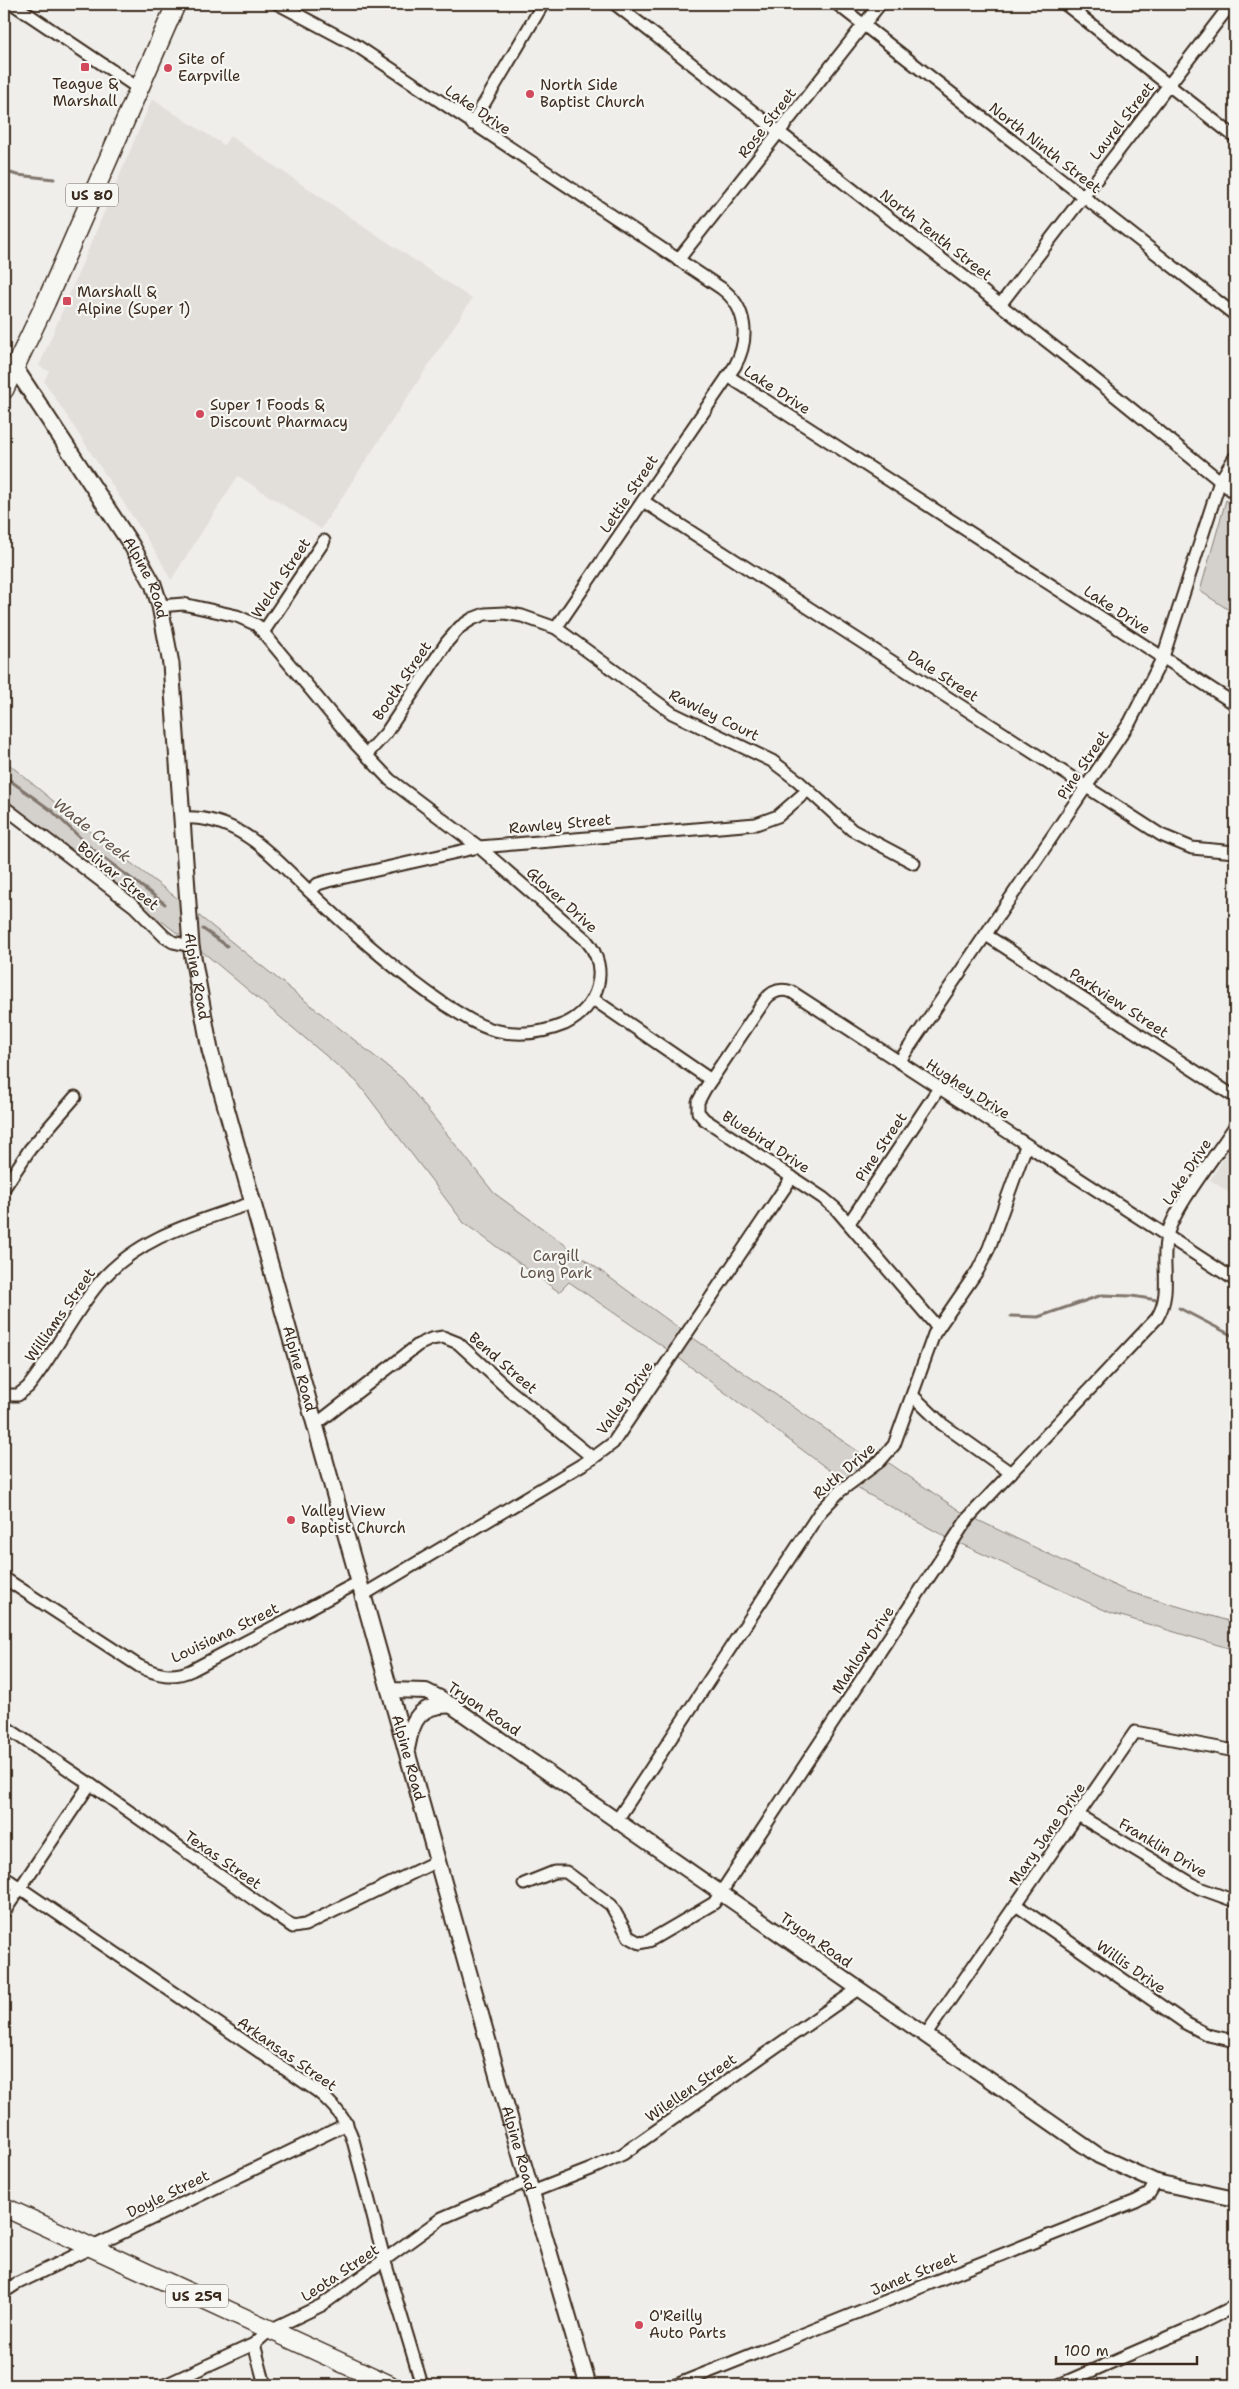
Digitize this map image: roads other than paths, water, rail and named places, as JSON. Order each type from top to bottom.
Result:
[{"type":"main road","name":"US 80","points":[[4,390],[46,302],[176,4]]},
{"type":"main road","name":"Alpine Road","points":[[15,368],[132,546],[153,584],[160,606],[171,664],[191,946],[210,1050],[437,1861],[588,2385]]},
{"type":"main road","points":[[406,1751],[415,1719],[431,1707],[451,1705]]},
{"type":"main road","name":"US 259","points":[[4,2208],[390,2385]]},
{"type":"street","points":[[13,4],[138,88]]},
{"type":"street","name":"Lake Drive","points":[[278,4],[357,46],[725,291],[742,314],[745,330],[740,355],[728,376],[1235,704]]},
{"type":"street","points":[[472,124],[544,4]]},
{"type":"street","name":"North Tenth Street","points":[[615,4],[780,131],[1235,494]]},
{"type":"street","name":"North Ninth Street","points":[[837,4],[1235,315]]},
{"type":"street","name":"Rose Street","points":[[678,260],[880,4]]},
{"type":"street","points":[[1065,4],[1235,137]]},
{"type":"street","name":"Laurel Street","points":[[1000,305],[1231,4]]},
{"type":"street","name":"Lettie Street","points":[[556,628],[728,376]]},
{"type":"street","name":"Pine Street","points":[[899,1062],[1130,722],[1163,658],[1220,481],[1235,457]]},
{"type":"street","name":"Dale Street","points":[[643,501],[1173,841],[1205,851],[1235,852]]},
{"type":"street","name":"Welch Street","points":[[264,631],[324,541]]},
{"type":"street","name":"Glover Drive","points":[[160,606],[183,604],[237,616],[253,622],[264,631],[366,755],[397,786],[479,847],[589,944],[596,955],[600,972],[597,991],[593,1000],[584,1011],[574,1019],[550,1029],[516,1034],[468,1020],[406,978],[268,851],[243,833],[209,818],[182,818]]},
{"type":"street","name":"Rawley Court","points":[[464,623],[485,614],[505,613],[536,620],[556,628],[665,709],[688,723],[767,758],[808,790],[852,830],[914,863]]},
{"type":"street","name":"Booth Street","points":[[366,755],[390,727],[447,642],[464,623]]},
{"type":"street","name":"Rawley Street","points":[[310,891],[318,884],[328,881],[479,847],[756,824],[778,816],[808,790]]},
{"type":"street","name":"Bolivar Street","points":[[4,807],[119,894],[142,913],[165,937],[173,942],[191,946]]},
{"type":"street","name":"Parkview Street","points":[[986,935],[1235,1097]]},
{"type":"street","name":"Hughey Drive","points":[[711,1080],[768,996],[779,990],[792,992],[1026,1146],[1235,1280]]},
{"type":"street","points":[[593,1000],[711,1080]]},
{"type":"street","name":"Bluebird Drive","points":[[711,1080],[698,1102],[699,1114],[823,1198],[849,1223],[938,1328]]},
{"type":"street","name":"Pine Street","points":[[849,1223],[939,1088]]},
{"type":"street","points":[[4,1188],[30,1149],[75,1097]]},
{"type":"street","name":"Lake Drive","points":[[1167,1236],[1180,1208],[1235,1126]]},
{"type":"street","name":"Ruth Drive","points":[[617,1820],[820,1512],[840,1491],[880,1461],[894,1445],[938,1328],[984,1260],[1026,1146]]},
{"type":"street","name":"Valley Drive","points":[[361,1588],[593,1458],[609,1447],[621,1435],[792,1177]]},
{"type":"street","name":"Williams Street","points":[[4,1395],[18,1395],[28,1387],[92,1291],[113,1268],[132,1252],[182,1227],[252,1203]]},
{"type":"street","name":"Mahlow Drive","points":[[524,1884],[554,1872],[566,1872],[611,1905],[630,1937],[640,1943],[649,1941],[707,1908],[722,1893],[956,1534],[975,1510],[1157,1318],[1165,1298],[1167,1236]]},
{"type":"street","name":"Bend Street","points":[[315,1425],[418,1345],[443,1337],[463,1346],[508,1389],[593,1458]]},
{"type":"street","points":[[912,1396],[942,1424],[1011,1473]]},
{"type":"street","name":"Louisiana Street","points":[[4,1578],[139,1666],[165,1676],[186,1673],[361,1588]]},
{"type":"street","name":"Tryon Road","points":[[389,1690],[426,1692],[451,1705],[1099,2156],[1156,2182],[1235,2200]]},
{"type":"street","name":"Texas Street","points":[[4,1726],[293,1927],[305,1925],[437,1861]]},
{"type":"street","name":"Mary Jane Drive","points":[[925,2036],[1135,1732],[1235,1751]]},
{"type":"street","points":[[4,1912],[90,1784]]},
{"type":"street","name":"Franklin Drive","points":[[1078,1815],[1199,1888],[1235,1901]]},
{"type":"street","name":"Arkansas Street","points":[[4,1877],[317,2091],[338,2111],[347,2124],[353,2140],[385,2262],[422,2385]]},
{"type":"street","name":"Willis Drive","points":[[1016,1905],[1187,2024],[1208,2035],[1235,2041]]},
{"type":"street","name":"Wilellen Street","points":[[530,2186],[597,2167],[623,2154],[858,1989]]},
{"type":"street","name":"Doyle Street","points":[[4,2292],[16,2284],[347,2124]]},
{"type":"street","name":"Janet Street","points":[[676,2385],[1136,2202],[1149,2194],[1156,2182]]},
{"type":"street","name":"Leota Street","points":[[165,2385],[254,2344],[270,2330],[322,2305],[385,2262],[442,2218],[530,2186]]},
{"type":"street","points":[[1059,2385],[1235,2306]]},
{"type":"street","points":[[254,2344],[265,2385]]},
{"type":"waterway","points":[[4,171],[17,175],[54,179]]},
{"type":"waterway","name":"Wade Creek","points":[[4,776],[52,811],[92,849],[165,904]]},
{"type":"waterway","name":"Wade Creek","points":[[203,929],[227,946]]},
{"type":"waterway","points":[[1011,1316],[1038,1317],[1102,1295],[1132,1296],[1157,1300]]},
{"type":"waterway","points":[[1179,1308],[1235,1337]]},
{"type":"place","name":"Teague & Marshall","points":[[85,67]]},
{"type":"place","name":"Site of Earpville","points":[[168,68]]},
{"type":"place","name":"North Side Baptist Church","points":[[530,94]]},
{"type":"place","name":"Marshall & Alpine (Super 1)","points":[[67,301]]},
{"type":"place","name":"Super 1 Foods & Discount Pharmacy","points":[[200,414]]},
{"type":"place","name":"Valley View Baptist Church","points":[[291,1520]]},
{"type":"place","name":"O'Reilly Auto Parts","points":[[639,2325]]},
{"type":"park label","name":"Cargill Long Park","points":[[556,1264]]}]
